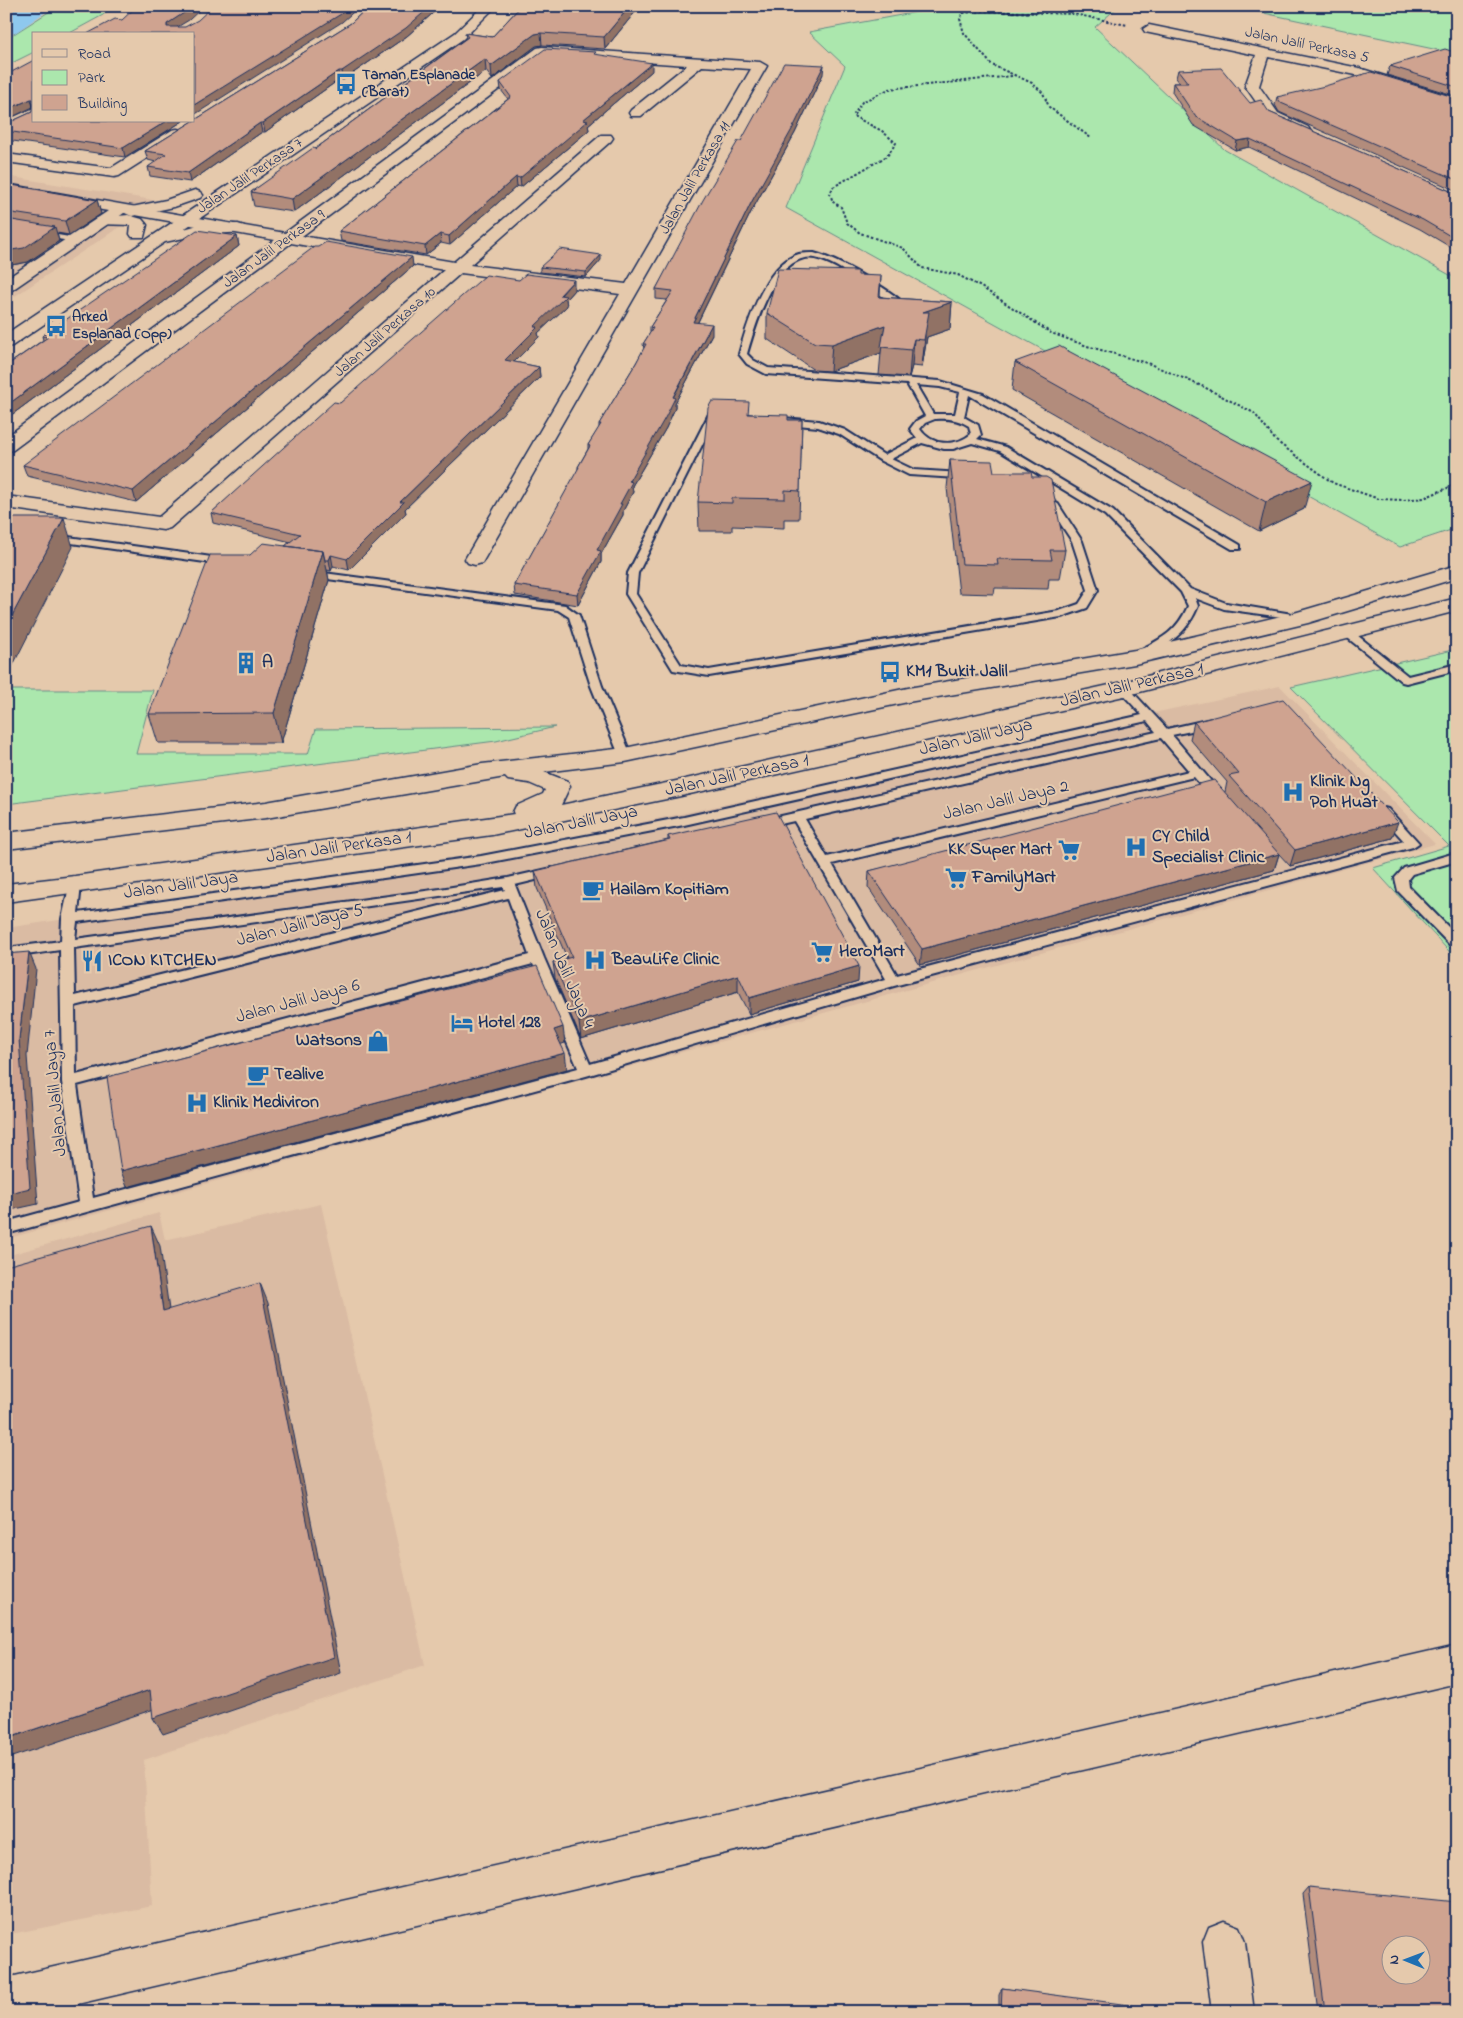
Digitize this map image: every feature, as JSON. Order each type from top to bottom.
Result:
[{"type":"street","name":"Jalan Jalil Perkasa 7","points":[[6,342],[459,36],[490,6]]},
{"type":"street","points":[[318,114],[439,34],[446,27]]},
{"type":"street","name":"Jalan Jalil Perkasa 5","points":[[1149,29],[1358,72],[1457,102]]},
{"type":"street","name":"Jalan Jalil Perkasa 9","points":[[6,446],[542,51],[699,62]]},
{"type":"street","points":[[1264,52],[1252,86],[1273,116],[1316,136]]},
{"type":"street","points":[[636,113],[699,62]]},
{"type":"street","name":"Jalan Jalil Perkasa 11","points":[[475,559],[760,66],[699,62]]},
{"type":"street","points":[[6,158],[114,173],[189,126]]},
{"type":"street","name":"Jalan Jalil Perkasa 10","points":[[6,502],[163,524],[606,138]]},
{"type":"street","points":[[6,188],[458,268],[630,290]]},
{"type":"street","name":"Jalan Jalil Perkasa 7","points":[[6,323],[199,192],[170,204],[126,210]]},
{"type":"street","points":[[218,197],[220,209],[224,217],[238,229]]},
{"type":"street","points":[[10,280],[102,221],[126,210]]},
{"type":"street","points":[[102,221],[133,220],[139,225],[138,234]]},
{"type":"street","points":[[153,242],[198,230],[238,229]]},
{"type":"street","name":"Jalan Jalil Perkasa 1","points":[[6,841],[266,810],[482,772],[625,755],[908,695],[1135,656],[1300,618],[1457,571]]},
{"type":"street","name":"Jalan Jalil Perkasa 1","points":[[6,893],[492,827],[691,786],[1124,689],[1457,604]]},
{"type":"street","points":[[1416,616],[1457,618]]},
{"type":"street","points":[[482,772],[532,776],[558,786],[553,799],[492,827]]},
{"type":"street","points":[[6,1999],[1457,1664]]},
{"type":"street","points":[[1224,1942],[1233,2012]]},
{"type":"lane","points":[[6,228],[75,240]]},
{"type":"lane","points":[[912,312],[820,256],[802,256],[786,264],[772,280],[748,332],[742,354],[750,362],[766,371],[940,384],[965,390],[980,396],[1236,546]]},
{"type":"lane","points":[[910,382],[930,417]]},
{"type":"lane","points":[[959,418],[965,390]]},
{"type":"lane","points":[[713,414],[819,424],[842,432],[884,459],[912,473],[990,477],[1016,485],[1054,506],[1077,541],[1093,590],[1083,606],[1061,614],[709,674],[677,668],[631,594],[633,573],[713,414]]},
{"type":"lane","points":[[930,417],[959,418],[973,425],[976,435],[966,443],[948,446],[922,439],[916,429],[922,420],[930,417]]},
{"type":"lane","points":[[884,459],[922,439]]},
{"type":"lane","points":[[972,440],[1002,449],[1109,513],[1186,591],[1193,606],[1189,618],[1179,633],[1135,656]]},
{"type":"lane","points":[[44,537],[233,563]]},
{"type":"lane","points":[[299,572],[561,607],[574,614],[581,643],[605,710],[625,755]]},
{"type":"lane","points":[[1186,591],[1224,606],[1300,618]]},
{"type":"lane","points":[[1348,633],[1406,680],[1457,667]]},
{"type":"lane","points":[[1124,689],[1151,717],[1163,734],[1226,806]]},
{"type":"lane","name":"Jalan Jalil Jaya","points":[[70,919],[481,860],[684,821],[1151,717]]},
{"type":"lane","points":[[749,827],[1228,720]]},
{"type":"lane","name":"Jalan Jalil Jaya 2","points":[[824,862],[1197,774]]},
{"type":"lane","points":[[6,1228],[586,1070],[894,981],[1285,872],[1413,843],[1372,800]]},
{"type":"lane","points":[[797,816],[894,981]]},
{"type":"lane","points":[[1454,857],[1408,871],[1401,878],[1403,888],[1457,944]]},
{"type":"lane","points":[[6,953],[510,887],[566,869]]},
{"type":"lane","name":"Jalan Jalil Jaya 7","points":[[75,885],[67,946],[67,1003],[70,1082],[87,1207]]},
{"type":"lane","name":"Jalan Jalil Jaya 4","points":[[510,887],[537,958],[586,1070]]},
{"type":"lane","name":"Jalan Jalil Jaya 5","points":[[67,1003],[510,887]]},
{"type":"lane","name":"Jalan Jalil Jaya 6","points":[[70,1082],[537,958]]},
{"type":"path","points":[[963,6],[964,13],[960,19],[964,32],[992,65],[1032,84],[1042,93],[1049,107],[1091,138]]},
{"type":"path","points":[[964,13],[984,11],[1074,14],[1149,29]]},
{"type":"path","points":[[1012,76],[921,84],[890,90],[874,94],[854,110],[853,116],[862,123],[891,135],[896,143],[887,156],[833,187],[830,194],[833,202],[841,207],[847,224],[860,233],[903,248],[922,268],[958,275],[982,287],[1051,334],[1150,364],[1204,387],[1254,413],[1276,440],[1333,483],[1379,499],[1403,500],[1424,498],[1457,484]]},
{"type":"shaded area","points":[[6,176],[159,201],[6,302]]},
{"type":"shaded area","points":[[1280,686],[1435,844],[6,1239],[6,928],[487,855]]},
{"type":"shaded area","points":[[321,1204],[425,1665],[144,1760],[152,1906],[6,1935],[6,1256],[159,1213],[165,1240]]},
{"type":"green space","points":[[58,6],[113,6],[103,15],[72,32],[32,32],[32,53],[6,66],[6,39]]},
{"type":"green space","points":[[950,6],[1119,6],[1095,27],[1225,150],[1457,279],[1457,528],[1400,547],[786,208],[845,66],[809,32]]},
{"type":"green space","points":[[1207,6],[1457,6],[1457,54],[1259,12]]},
{"type":"green space","points":[[1457,649],[1457,960],[1373,868],[1449,846],[1291,687]]},
{"type":"green space","points":[[6,690],[153,690],[136,754],[308,754],[316,729],[555,727],[496,741],[6,804]]},
{"type":"building","points":[[137,6],[193,6],[167,24],[167,27],[185,27],[198,20],[213,6],[350,6],[341,14],[195,104],[195,32],[91,32],[115,19],[122,20]]},
{"type":"building","points":[[369,6],[431,6],[406,28],[263,123],[260,123],[188,173],[148,167],[166,154],[145,151],[192,122],[195,122],[195,120],[351,23]]},
{"type":"building","points":[[521,6],[630,6],[604,37],[535,34],[491,66],[485,59],[292,199],[251,192],[313,148],[315,149],[468,37],[465,33],[492,37]]},
{"type":"building","points":[[545,49],[596,52],[594,54],[652,63],[583,120],[588,121],[520,178],[516,177],[449,236],[440,234],[425,246],[339,231],[511,97],[500,82]]},
{"type":"building","points":[[1445,49],[1457,53],[1457,87],[1390,66]]},
{"type":"building","points":[[32,61],[32,99],[6,110],[6,75]]},
{"type":"building","points":[[784,63],[824,65],[795,124],[751,203],[693,322],[712,324],[673,397],[675,398],[665,418],[629,481],[632,482],[620,504],[622,504],[597,550],[601,551],[577,594],[514,585],[579,467],[590,446],[588,445],[601,424],[599,424],[636,363],[646,344],[643,344],[653,328],[650,327],[673,291],[656,289],[703,200],[738,141],[741,141]]},
{"type":"building","points":[[1221,68],[1250,103],[1261,100],[1269,112],[1457,194],[1457,240],[1423,220],[1250,139],[1237,141],[1195,116],[1173,83],[1188,83],[1178,70]]},
{"type":"building","points":[[1371,72],[1457,98],[1457,180],[1281,103],[1277,97],[1325,86]]},
{"type":"building","points":[[32,112],[32,122],[165,122],[123,148],[6,131],[6,124]]},
{"type":"building","points":[[6,184],[97,200],[65,221],[6,212]]},
{"type":"building","points":[[6,219],[55,227],[24,248],[6,251]]},
{"type":"building","points":[[197,230],[237,236],[6,406],[6,366],[48,337],[42,336]]},
{"type":"building","points":[[326,242],[412,257],[133,491],[23,465],[314,247],[318,247]]},
{"type":"building","points":[[560,249],[601,255],[586,272],[540,267]]},
{"type":"building","points":[[778,269],[858,271],[858,275],[881,276],[879,297],[952,302],[923,312],[929,312],[924,340],[914,339],[911,350],[881,347],[885,325],[832,344],[815,343],[767,313]]},
{"type":"building","points":[[526,274],[574,280],[560,295],[566,296],[534,327],[538,327],[505,360],[539,367],[400,502],[404,502],[347,559],[331,555],[329,560],[325,560],[323,551],[285,546],[300,534],[211,513],[334,402],[340,403],[486,275],[519,280]]},
{"type":"building","points":[[1059,346],[1312,481],[1266,502],[1015,362]]},
{"type":"building","points":[[712,401],[749,402],[748,414],[788,415],[788,420],[802,420],[800,491],[785,490],[785,499],[732,498],[732,503],[698,502],[708,408]]},
{"type":"building","points":[[950,460],[992,461],[994,472],[1031,472],[1032,477],[1046,477],[1051,480],[1065,550],[1050,550],[1052,560],[997,559],[998,565],[962,564]]},
{"type":"building","points":[[6,518],[64,518],[6,627]]},
{"type":"building","name":"A","points":[[263,543],[323,551],[274,713],[149,714],[210,555],[250,555]]},
{"type":"building","points":[[1283,699],[1398,822],[1295,850],[1229,776],[1239,774],[1194,722]]},
{"type":"building","points":[[1214,780],[1279,854],[922,949],[869,871]]},
{"type":"building","points":[[776,812],[859,966],[749,998],[738,975],[579,1022],[553,962],[572,957],[535,871],[670,840],[668,836]]},
{"type":"building","points":[[29,952],[19,1039],[30,1188],[6,1194],[6,954]]},
{"type":"building","points":[[537,966],[563,1027],[554,1030],[565,1053],[121,1171],[107,1077]]},
{"type":"building","points":[[151,1226],[163,1311],[260,1283],[334,1657],[153,1718],[150,1690],[6,1739],[6,1266]]},
{"type":"building","points":[[1309,1887],[1457,1902],[1457,2012],[1325,2012]]},
{"type":"building","points":[[1002,1988],[1144,2007],[1144,2012],[1001,2012]]},
{"type":"building","points":[[840,2009],[877,2012],[840,2012]]},
{"type":"waterway","points":[[6,27],[38,6]]},
{"type":"place","name":"Taman Esplanade (Barat)","points":[[346,84]]},
{"type":"place","name":"Arked Esplanad (Opp)","points":[[56,326]]},
{"type":"place","name":"A","points":[[246,663]]},
{"type":"place","name":"KM1 Bukit Jalil","points":[[890,672]]},
{"type":"place","name":"Klinik Ng Poh Huat","points":[[1293,792]]},
{"type":"place","name":"CY Child Specialist Clinic","points":[[1136,847]]},
{"type":"place","name":"KK Super Mart","points":[[1069,850]]},
{"type":"place","name":"FamilyMart","points":[[956,878]]},
{"type":"place","name":"Hailam Kopitiam","points":[[593,890]]},
{"type":"place","name":"HeroMart","points":[[822,952]]},
{"type":"place","name":"BeauLife Clinic","points":[[595,960]]},
{"type":"place","name":"ICON KITCHEN","points":[[92,961]]},
{"type":"place","name":"Hotel 128","points":[[462,1023]]},
{"type":"place","name":"Watsons","points":[[378,1041]]},
{"type":"place","name":"Tealive","points":[[258,1075]]},
{"type":"place","name":"Klinik Mediviron","points":[[197,1103]]}]
